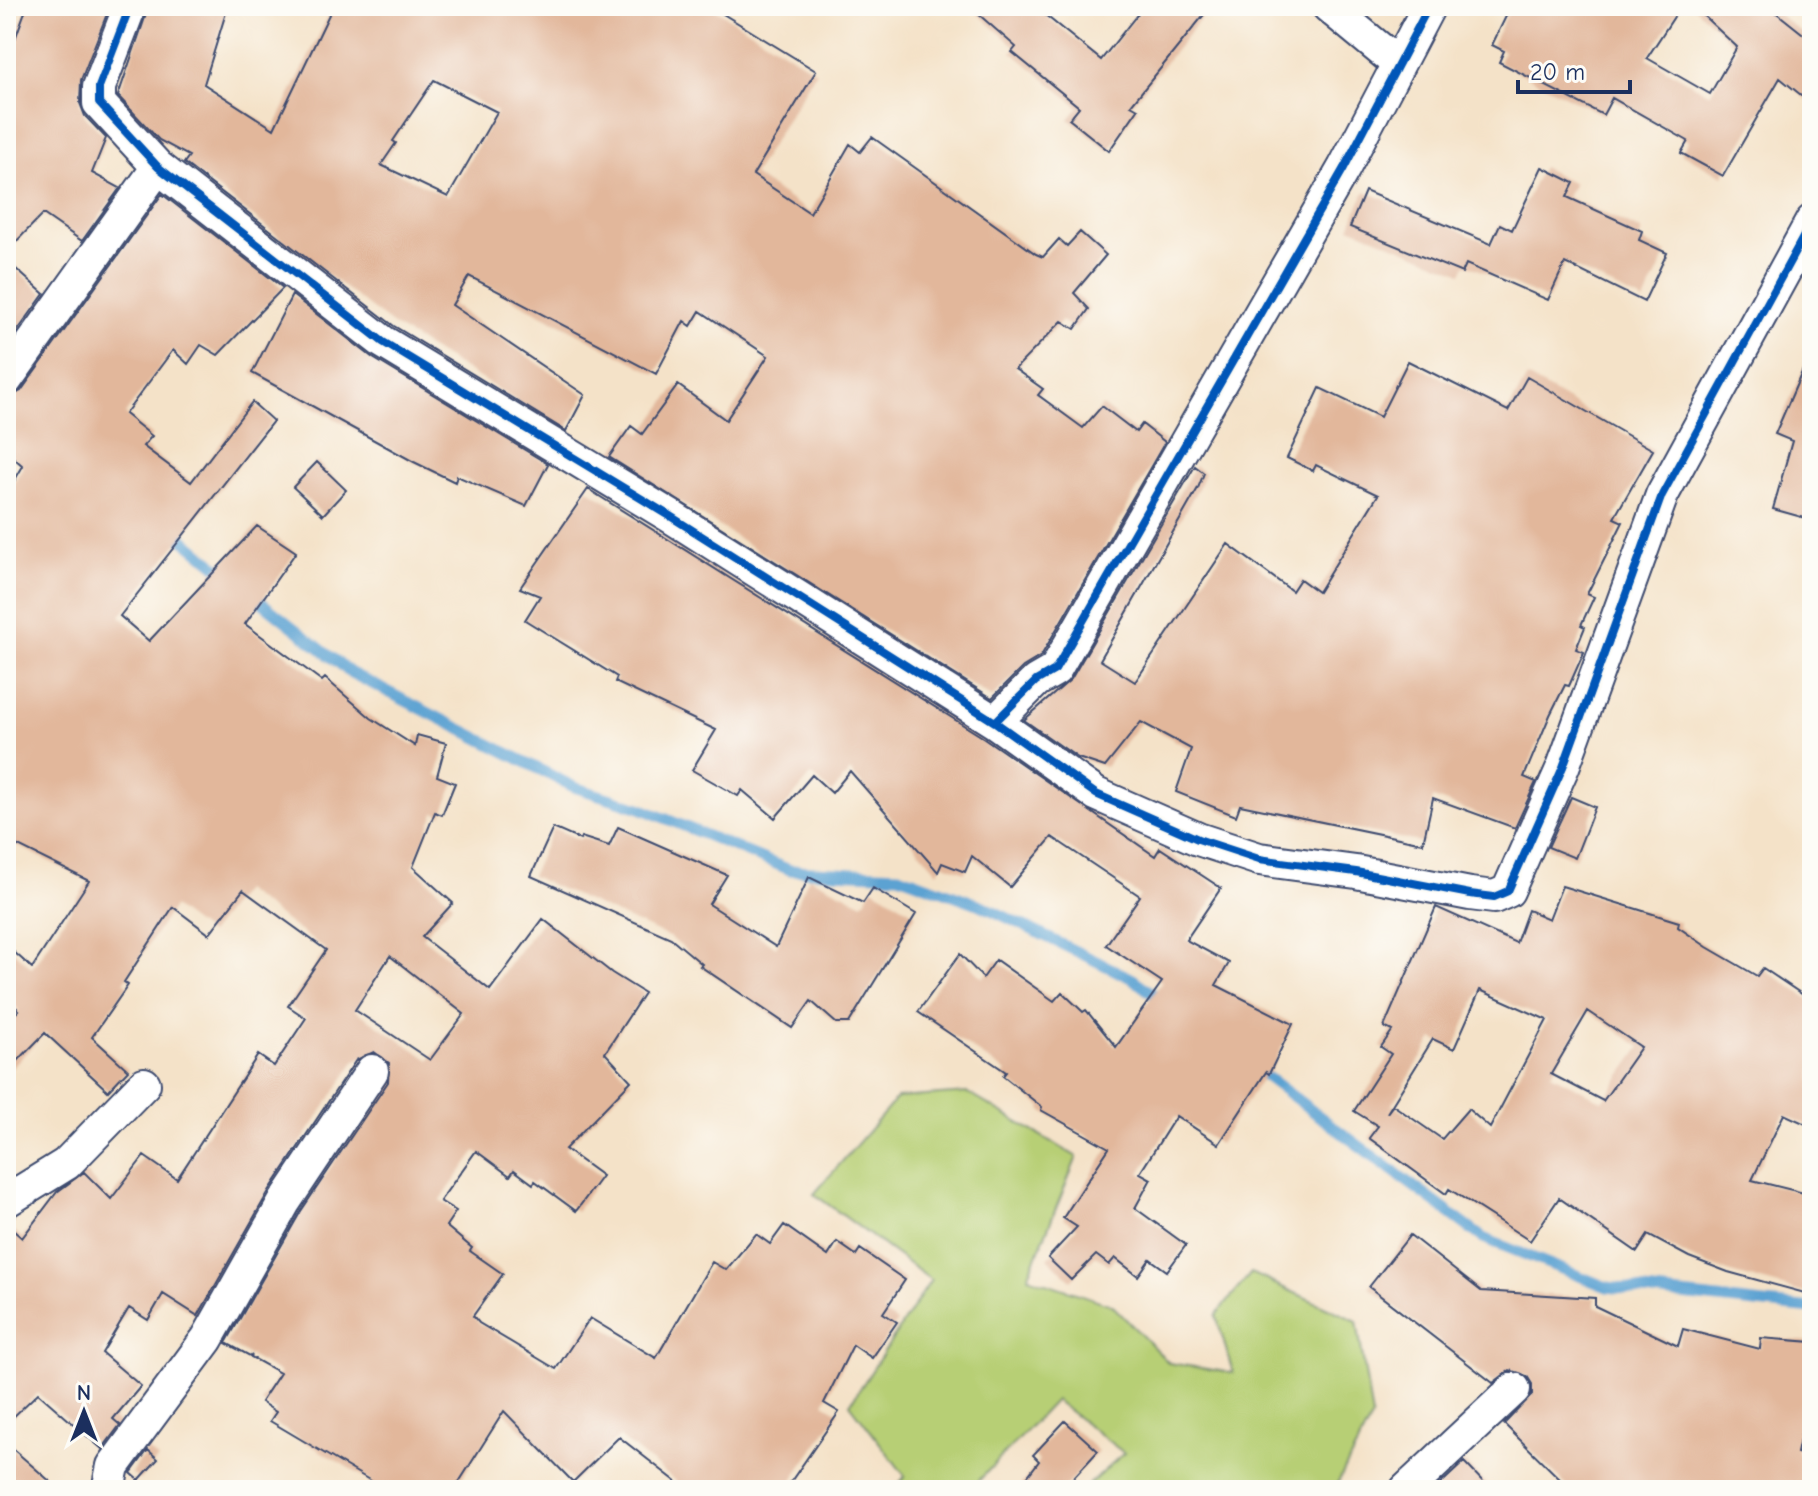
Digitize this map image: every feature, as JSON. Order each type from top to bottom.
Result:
[{"type":"street","points":[[130,6],[97,96],[115,122],[158,167],[383,342],[670,516],[995,722],[1096,794],[1198,839],[1244,854],[1293,866],[1356,872],[1470,894],[1494,897],[1508,891],[1563,767],[1662,495],[1812,221]]},
{"type":"street","points":[[1328,6],[1397,63]]},
{"type":"street","points":[[995,722],[1036,681],[1055,670],[1344,168],[1429,6]]},
{"type":"street","points":[[6,380],[158,167]]},
{"type":"street","points":[[108,1490],[113,1466],[207,1339],[285,1201],[372,1071]]},
{"type":"street","points":[[6,1201],[66,1164],[144,1084]]},
{"type":"street","points":[[1406,1490],[1514,1389]]},
{"type":"green space","points":[[968,1093],[1077,1157],[1028,1277],[1112,1305],[1169,1363],[1233,1373],[1216,1315],[1251,1273],[1357,1321],[1372,1417],[1334,1490],[1094,1490],[1088,1485],[1124,1453],[1055,1400],[970,1490],[894,1490],[905,1476],[850,1404],[931,1280],[814,1194],[897,1098]]},
{"type":"building","points":[[27,6],[110,6],[81,80],[80,103],[85,116],[106,138],[92,173],[120,188],[82,241],[43,214],[6,252],[6,64]]},
{"type":"building","points":[[149,6],[228,6],[204,84],[274,129],[333,6],[710,6],[816,71],[753,175],[810,213],[850,144],[860,152],[872,137],[1036,254],[1043,257],[1059,239],[1067,246],[1080,232],[1106,255],[1074,293],[1089,309],[1075,329],[1062,321],[1015,369],[1043,389],[1038,395],[1083,428],[1102,406],[1136,432],[1142,424],[1165,442],[1041,656],[1023,667],[992,698],[609,457],[631,426],[642,434],[678,385],[726,420],[768,356],[700,311],[691,326],[684,321],[656,374],[469,276],[452,305],[585,395],[566,431],[394,326],[184,163],[189,156],[159,140],[118,96]],"holes":[[[434,80],[497,112],[448,197],[381,165],[396,143],[393,141]]]},
{"type":"building","points":[[969,6],[1034,6],[1101,60],[1144,6],[1211,6],[1131,105],[1138,109],[1109,151],[1069,119],[1079,107],[1012,52],[1016,47]]},
{"type":"building","points":[[1511,6],[1681,6],[1647,58],[1710,94],[1737,47],[1693,6],[1768,6],[1812,41],[1812,104],[1780,78],[1723,176],[1681,153],[1688,141],[1612,98],[1603,115],[1499,62],[1504,51],[1492,45]]},
{"type":"building","points":[[1542,167],[1574,183],[1567,197],[1642,231],[1639,240],[1667,253],[1644,302],[1565,263],[1548,300],[1466,264],[1462,273],[1350,227],[1365,191],[1491,244],[1500,224],[1512,230]]},
{"type":"building","points":[[162,194],[283,288],[218,355],[201,345],[188,364],[173,350],[125,414],[152,436],[143,446],[191,482],[252,402],[273,421],[120,616],[149,641],[257,526],[296,552],[245,624],[322,681],[325,678],[371,718],[415,746],[417,735],[446,743],[437,776],[455,783],[442,815],[435,812],[413,867],[453,903],[422,937],[490,990],[543,919],[612,973],[644,993],[605,1053],[631,1081],[565,1149],[602,1176],[576,1211],[535,1181],[533,1184],[514,1170],[510,1176],[476,1151],[440,1201],[456,1211],[446,1226],[472,1248],[470,1251],[503,1274],[473,1316],[479,1323],[556,1369],[590,1318],[656,1358],[712,1262],[726,1270],[756,1234],[770,1244],[784,1225],[828,1256],[837,1242],[856,1255],[860,1249],[905,1280],[883,1313],[897,1322],[872,1358],[853,1345],[824,1403],[839,1412],[785,1490],[687,1490],[619,1437],[573,1482],[504,1411],[454,1490],[366,1490],[371,1481],[270,1421],[276,1412],[261,1402],[280,1373],[251,1357],[252,1354],[250,1356],[226,1343],[301,1211],[388,1082],[389,1063],[374,1052],[356,1060],[269,1191],[198,1316],[163,1294],[148,1320],[129,1308],[102,1353],[141,1386],[113,1419],[120,1425],[102,1449],[38,1393],[6,1424],[6,1224],[22,1238],[57,1192],[84,1172],[111,1199],[144,1156],[177,1179],[258,1055],[274,1066],[306,1018],[288,1006],[326,950],[243,890],[209,934],[173,907],[124,982],[128,985],[92,1037],[128,1070],[108,1091],[45,1033],[6,1073],[6,1023],[19,1010],[6,998],[6,945],[32,968],[89,881],[6,840],[6,495],[23,466],[6,451],[6,399],[21,391]],"holes":[[[390,956],[464,1014],[430,1060],[355,1010]]]},
{"type":"building","points":[[6,260],[44,294],[6,347]]},
{"type":"building","points":[[292,295],[373,358],[548,464],[526,506],[457,476],[455,482],[252,373]]},
{"type":"building","points":[[1812,349],[1812,520],[1773,509],[1792,441],[1775,434]]},
{"type":"building","points":[[1408,361],[1508,411],[1527,377],[1653,450],[1614,518],[1623,522],[1587,594],[1594,597],[1581,625],[1585,627],[1576,649],[1584,652],[1569,686],[1565,685],[1550,715],[1524,777],[1536,782],[1515,828],[1433,798],[1423,843],[1240,805],[1236,816],[1176,792],[1191,749],[1141,722],[1105,767],[1078,758],[1024,720],[1071,679],[1195,466],[1204,473],[1198,488],[1100,660],[1135,682],[1228,544],[1292,591],[1300,579],[1318,592],[1378,495],[1316,465],[1313,471],[1287,458],[1320,388],[1380,417]]},
{"type":"building","points":[[317,462],[346,490],[323,515],[293,487]]},
{"type":"building","points":[[588,489],[984,738],[1155,856],[1160,848],[1221,888],[1186,940],[1229,963],[1216,985],[1293,1024],[1269,1074],[1266,1072],[1219,1144],[1176,1116],[1140,1173],[1151,1179],[1135,1208],[1186,1245],[1167,1271],[1150,1259],[1138,1276],[1115,1258],[1109,1265],[1096,1255],[1071,1280],[1048,1258],[1077,1227],[1063,1218],[1109,1148],[1041,1110],[1042,1107],[1003,1076],[1006,1072],[918,1012],[960,954],[983,978],[996,960],[1054,1001],[1062,992],[1083,1012],[1086,1010],[1116,1047],[1162,982],[1106,945],[1140,896],[1052,837],[1010,887],[972,856],[965,872],[942,863],[938,872],[850,771],[832,793],[812,775],[775,818],[742,790],[738,796],[692,770],[716,730],[615,682],[617,677],[525,620],[540,596],[520,588]]},
{"type":"building","points":[[1571,797],[1595,807],[1575,858],[1548,847]]},
{"type":"building","points":[[618,827],[727,875],[709,904],[776,947],[809,877],[863,903],[873,888],[916,914],[849,1023],[836,1023],[811,1001],[792,1028],[700,966],[702,964],[671,938],[531,876],[553,828],[580,840],[581,837],[609,846]]},
{"type":"building","points":[[1562,886],[1679,922],[1678,927],[1707,947],[1757,976],[1763,968],[1812,1001],[1812,1127],[1784,1114],[1752,1180],[1812,1195],[1812,1295],[1728,1272],[1689,1257],[1648,1235],[1637,1252],[1559,1198],[1530,1241],[1449,1189],[1446,1194],[1369,1138],[1378,1126],[1354,1111],[1391,1054],[1381,1047],[1392,1031],[1384,1027],[1436,907],[1516,943],[1528,910],[1549,919]],"holes":[[[1480,990],[1547,1020],[1490,1128],[1468,1109],[1442,1139],[1393,1105],[1387,1113],[1433,1039],[1454,1049]],[[1588,1011],[1641,1047],[1603,1101],[1551,1074]]]},
{"type":"building","points":[[1410,1235],[1481,1291],[1595,1298],[1595,1306],[1678,1346],[1683,1329],[1760,1349],[1761,1338],[1812,1342],[1812,1384],[1797,1453],[1812,1457],[1807,1490],[1571,1490],[1504,1424],[1532,1395],[1532,1384],[1527,1376],[1510,1370],[1493,1383],[1369,1287]]},
{"type":"building","points":[[1065,1421],[1098,1451],[1062,1490],[1017,1490],[1039,1461],[1033,1455]]},
{"type":"building","points":[[6,1443],[60,1490],[6,1490]]},
{"type":"building","points":[[148,1450],[158,1459],[139,1480],[131,1473]]},
{"type":"building","points":[[1464,1462],[1491,1490],[1434,1490]]},
{"type":"waterway","points":[[172,530],[227,575]]},
{"type":"waterway","points":[[250,593],[351,673],[574,787],[640,808],[790,870],[899,875],[981,905],[1133,979],[1164,1002]]},
{"type":"waterway","points":[[1252,1066],[1483,1238],[1607,1287],[1812,1309]]},
{"type":"cycle path","points":[[130,6],[99,87],[99,103],[158,167],[383,342],[670,516],[995,722],[1096,794],[1198,839],[1259,859],[1356,872],[1470,894],[1494,897],[1508,891],[1563,767],[1662,495],[1812,221]]},
{"type":"cycle path","points":[[995,722],[1036,681],[1055,670],[1344,168],[1429,6]]}]
